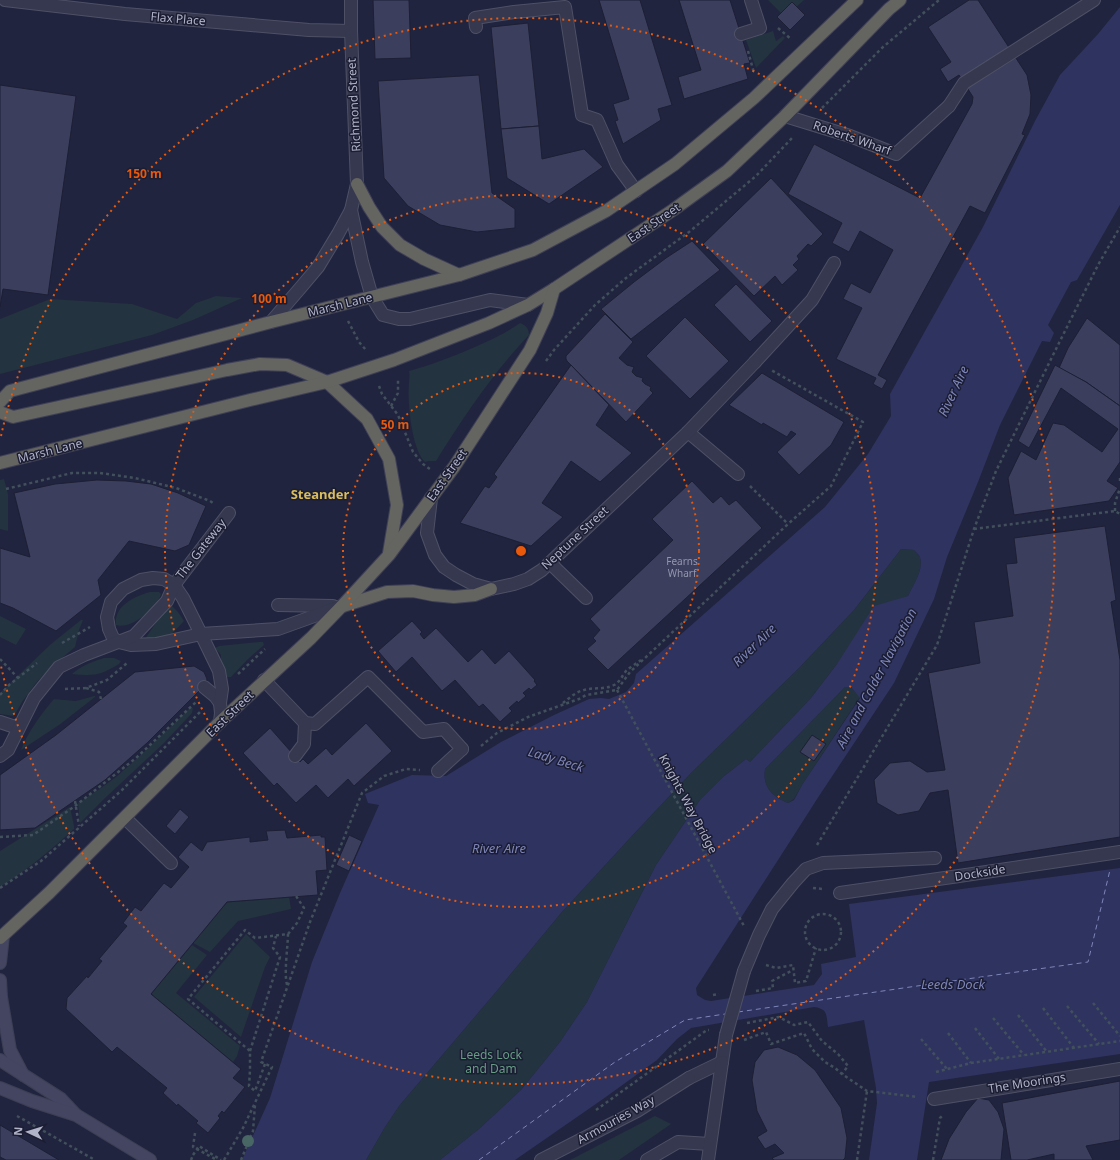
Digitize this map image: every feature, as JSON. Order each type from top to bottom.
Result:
[{"type":"highway","points":[[636,191],[675,164],[754,98],[857,0]]},
{"type":"highway","name":"East Street","points":[[1,936],[49,894],[220,722],[311,638],[389,554],[454,466],[530,350],[547,313],[554,289],[674,210],[727,171],[785,116],[889,9],[900,0]]},
{"type":"highway","points":[[358,184],[369,207],[382,227],[400,245],[424,259],[459,275]]},
{"type":"highway","name":"Marsh Lane","points":[[0,402],[10,392],[271,322],[459,275],[533,250],[606,211],[636,191]]},
{"type":"highway","name":"Marsh Lane","points":[[0,463],[327,382],[394,360],[489,323],[528,305],[554,289]]},
{"type":"highway","points":[[0,412],[13,417],[227,370],[260,364],[287,365],[327,382],[367,419],[389,459],[397,505],[389,554]]},
{"type":"highway","points":[[342,606],[387,592],[413,591],[454,597],[475,595],[491,589]]},
{"type":"main road","name":"East Street","points":[[0,964],[1,936]]},
{"type":"main road","points":[[0,980],[1,997],[10,1050],[23,1075]]},
{"type":"main road","points":[[0,1060],[60,1099],[76,1115]]},
{"type":"main road","points":[[0,1088],[32,1101],[76,1115],[150,1160]]},
{"type":"street","name":"Flax Place","points":[[6,0],[124,14],[309,30],[351,31]]},
{"type":"street","name":"Richmond Street","points":[[271,322],[318,267],[351,210],[358,184],[351,0]]},
{"type":"street","points":[[741,33],[760,28],[751,0]]},
{"type":"street","name":"Roberts Wharf","points":[[785,116],[850,136],[896,154],[949,106],[964,83],[1094,0]]},
{"type":"street","points":[[476,27],[475,18],[514,12],[565,7],[582,115],[597,120],[617,165],[636,191]]},
{"type":"street","name":"Richmond Street","points":[[351,210],[362,262],[372,297],[383,315],[399,319],[410,319],[490,300],[528,305]]},
{"type":"street","name":"Neptune Street","points":[[431,498],[427,533],[435,555],[444,567],[473,584],[491,589],[528,579],[550,563],[688,432],[812,300],[834,263]]},
{"type":"street","points":[[688,432],[738,474]]},
{"type":"street","name":"The Gateway","points":[[0,756],[8,750],[34,698],[59,667],[84,655],[134,636],[167,601],[174,585],[229,513]]},
{"type":"street","points":[[550,563],[586,598]]},
{"type":"street","name":"The Gateway","points":[[119,642],[113,638],[106,617],[111,602],[123,589],[141,580],[153,578],[164,579],[174,585],[183,598],[219,671],[214,693],[221,713],[220,722]]},
{"type":"street","points":[[278,606],[342,606]]},
{"type":"street","points":[[119,642],[131,646],[156,644],[201,634],[278,628],[342,606]]},
{"type":"street","points":[[264,680],[305,723],[315,724],[368,677],[423,732],[444,729],[462,749],[438,771]]},
{"type":"street","points":[[0,722],[18,728]]},
{"type":"street","points":[[295,756],[304,744],[305,723]]},
{"type":"street","points":[[125,818],[171,863]]},
{"type":"street","name":"Dockside","points":[[840,893],[1120,852]]},
{"type":"street","points":[[708,1160],[726,1035],[744,971],[772,909],[806,869],[823,863],[935,858]]},
{"type":"street","name":"Armouries Way","points":[[541,1160],[637,1111],[689,1078],[722,1062]]},
{"type":"street","name":"The Moorings","points":[[934,1099],[1120,1068]]},
{"type":"street","points":[[647,1160],[678,1142],[710,1144]]},
{"type":"path","points":[[546,363],[554,350],[595,305],[626,278],[689,232],[756,176],[883,47],[939,0]]},
{"type":"path","points":[[760,28],[773,23],[803,51]]},
{"type":"path","points":[[741,33],[754,70],[754,98]]},
{"type":"path","points":[[806,869],[819,842],[937,645],[974,529],[996,471],[1074,312],[1098,265],[1120,227]]},
{"type":"path","points":[[348,320],[359,342],[366,350]]},
{"type":"path","points":[[391,406],[398,392],[399,381],[394,360]]},
{"type":"path","points":[[478,747],[497,733],[528,716],[579,699],[586,695],[617,690],[630,672],[788,524],[831,486],[863,422],[754,362]]},
{"type":"path","points":[[379,386],[382,394],[398,415],[413,452],[421,462]]},
{"type":"path","points":[[6,489],[72,473],[100,472],[135,478],[176,488],[210,501],[229,513]]},
{"type":"path","points":[[738,474],[788,524]]},
{"type":"path","points":[[1115,511],[1115,503],[1120,488]]},
{"type":"path","points":[[974,529],[1115,511],[1120,514]]},
{"type":"path","points":[[0,837],[33,835],[76,806],[214,693],[276,638],[278,628]]},
{"type":"path","points":[[561,705],[574,694],[582,690],[608,687],[615,684],[620,681],[626,671],[649,655]]},
{"type":"path","points":[[0,659],[18,678]]},
{"type":"path","points":[[86,688],[107,680],[127,663],[135,662]]},
{"type":"path","points":[[41,689],[86,688],[99,692],[101,699]]},
{"type":"path","name":"Knights Way Bridge","points":[[617,690],[744,927]]},
{"type":"path","points":[[0,888],[41,861],[122,790],[214,693]]},
{"type":"path","points":[[190,1160],[198,1146],[223,1160],[243,1128],[256,1102],[272,1067],[262,1062],[310,922],[362,793],[384,776],[406,769],[438,771]]},
{"type":"path","points":[[75,801],[80,827]]},
{"type":"path","points":[[288,988],[286,984],[288,934],[297,923],[304,908],[296,896]]},
{"type":"path","points":[[820,914],[832,916],[840,925],[840,937],[833,947],[827,949],[816,948],[811,945],[808,940],[805,930],[807,924],[815,916],[820,914]]},
{"type":"path","points":[[250,1051],[188,999],[245,930],[255,938],[288,934]]},
{"type":"path","points":[[265,1064],[255,1091],[249,1086],[250,1051],[280,957],[274,948],[276,936]]},
{"type":"path","points":[[776,968],[792,964],[795,983],[806,981],[816,948]]},
{"type":"path","points":[[761,991],[773,988],[772,981],[793,970]]},
{"type":"path","points":[[1093,1003],[1120,1036]]},
{"type":"path","points":[[1067,1006],[1099,1044]]},
{"type":"path","points":[[1043,1008],[1074,1048]]},
{"type":"path","points":[[1018,1015],[1047,1052]]},
{"type":"path","points":[[744,1023],[778,1017],[794,1025],[808,1022],[822,1041],[838,1054],[848,1066],[842,1074]]},
{"type":"path","points":[[993,1018],[1024,1056]]},
{"type":"path","points":[[975,1028],[999,1059]]},
{"type":"path","points":[[591,1113],[707,1030],[714,1029]]},
{"type":"path","points":[[742,1040],[766,1032],[771,1044],[804,1033],[812,1049],[825,1062],[867,1091],[934,1099]]},
{"type":"path","points":[[948,1033],[971,1064]]},
{"type":"path","points":[[921,1039],[947,1070]]},
{"type":"path","points":[[936,1072],[999,1059],[1120,1041]]},
{"type":"path","points":[[857,1160],[867,1091]]},
{"type":"path","points":[[933,1160],[940,1118],[949,1105],[962,1094]]},
{"type":"path","points":[[241,1160],[253,1131],[256,1102]]},
{"type":"path","points":[[12,1114],[95,1160]]},
{"type":"path","points":[[195,1133],[193,1147],[217,1160]]},
{"type":"green space","points":[[768,0],[804,0],[785,17]]},
{"type":"green space","points":[[773,31],[776,41],[783,36],[785,38],[756,68],[746,40]]},
{"type":"green space","points":[[216,296],[242,298],[193,320],[152,335],[0,374],[0,319],[50,299],[132,304],[177,319],[196,303]]},
{"type":"green space","points":[[520,323],[527,328],[529,335],[503,364],[480,395],[436,461],[425,462],[420,456],[411,425],[409,371],[469,350],[500,335]]},
{"type":"green space","points":[[4,479],[8,494],[8,531],[0,529],[0,480]]},
{"type":"green space","name":"Leeds Lock and Dam","points":[[901,549],[914,550],[920,557],[921,562],[921,567],[908,596],[897,600],[837,664],[811,698],[750,762],[746,759],[723,777],[700,800],[656,865],[587,1002],[560,1042],[521,1090],[479,1129],[440,1160],[366,1160],[399,1106],[561,913],[691,773],[798,669],[854,610]]},
{"type":"green space","points":[[150,592],[159,592],[161,594],[159,600],[143,617],[129,624],[122,626],[116,625],[116,618],[121,607],[132,599]]},
{"type":"green space","points":[[170,604],[184,621],[166,640],[143,642],[161,615]]},
{"type":"green space","points":[[0,616],[26,629],[16,645],[0,637]]},
{"type":"green space","points":[[83,620],[75,647],[48,670],[36,683],[14,716],[0,714],[0,693],[51,644]]},
{"type":"green space","points":[[263,642],[264,645],[231,677],[227,677],[221,661],[221,655],[215,648],[219,646]]},
{"type":"green space","points":[[104,658],[114,658],[121,661],[119,664],[101,673],[91,675],[72,674],[86,664]]},
{"type":"green space","points":[[845,687],[851,687],[860,697],[794,799],[788,803],[783,801],[773,794],[767,786],[765,781],[765,769]]},
{"type":"green space","points":[[95,696],[59,725],[21,750],[35,723],[54,699],[76,701]]},
{"type":"green space","points":[[190,708],[193,708],[192,713],[164,743],[80,823],[78,803],[116,777],[145,752]]},
{"type":"green space","points":[[70,807],[74,829],[38,860],[0,887],[0,851]]},
{"type":"green space","points":[[289,897],[291,909],[238,921],[210,952],[193,943],[227,902]]},
{"type":"green space","points":[[246,934],[270,957],[265,967],[241,1037],[194,997]]},
{"type":"green space","points":[[192,945],[207,955],[176,993],[240,1046],[237,1056],[233,1062],[151,994]]},
{"type":"green space","points":[[655,1116],[671,1124],[619,1160],[570,1160]]},
{"type":"water","points":[[1120,7],[1120,205],[1077,280],[1071,282],[1048,325],[1054,333],[1050,342],[1042,341],[1000,425],[947,557],[934,599],[894,683],[819,796],[696,988],[697,995],[705,1000],[711,1001],[814,985],[822,974],[821,964],[856,957],[849,904],[1120,868],[1120,1054],[929,1082],[917,1160],[869,1160],[877,1103],[876,1088],[864,1020],[828,1027],[826,1013],[822,1009],[814,1007],[691,1028],[677,1039],[657,1060],[515,1160],[440,1160],[479,1129],[521,1090],[560,1042],[587,1002],[656,865],[700,800],[723,777],[746,759],[750,762],[811,698],[837,664],[874,606],[908,596],[921,567],[921,562],[920,557],[914,550],[901,549],[854,610],[798,669],[691,773],[561,913],[399,1106],[366,1160],[242,1160],[270,1098],[312,962],[340,893],[379,805],[368,803],[365,794],[412,775],[446,776],[501,742],[554,715],[589,699],[609,699],[626,692],[634,683],[636,674],[825,507],[868,454],[891,416],[890,394],[983,227],[1035,121],[1060,75],[1098,34]],"holes":[[[845,687],[851,687],[860,698],[802,785],[794,800],[788,803],[778,798],[767,786],[765,781],[765,769]]]},
{"type":"building","points":[[373,0],[409,0],[411,58],[375,59]]},
{"type":"building","points":[[599,0],[640,0],[672,105],[658,109],[661,120],[623,144],[615,121],[618,120],[613,104],[629,99]]},
{"type":"building","points":[[679,0],[730,0],[750,63],[744,64],[748,79],[684,99],[678,77],[701,70]]},
{"type":"building","points":[[969,0],[978,0],[1027,75],[1031,95],[1030,114],[1022,134],[1025,135],[985,213],[970,206],[878,375],[887,380],[882,389],[873,384],[876,378],[836,359],[862,308],[843,299],[851,283],[870,293],[893,250],[860,231],[849,252],[832,243],[842,223],[788,194],[814,144],[920,198],[972,104],[973,97],[959,75],[948,82],[940,69],[951,62],[928,27]]},
{"type":"building","points":[[792,2],[805,15],[790,30],[777,17]]},
{"type":"building","points":[[528,23],[539,126],[501,129],[491,27]]},
{"type":"building","points":[[479,75],[492,193],[515,209],[515,228],[477,232],[440,225],[408,206],[384,178],[378,81]]},
{"type":"building","points":[[0,85],[76,96],[48,295],[3,289],[0,307]]},
{"type":"building","points":[[539,126],[542,159],[584,149],[603,167],[549,204],[507,178],[501,129]]},
{"type":"building","points":[[771,178],[823,234],[811,246],[808,244],[797,256],[799,259],[793,265],[798,270],[782,285],[775,276],[754,296],[703,244]]},
{"type":"building","points":[[692,241],[720,270],[631,339],[601,309],[666,258]]},
{"type":"building","points":[[736,284],[772,321],[750,342],[714,305]]},
{"type":"building","points":[[605,314],[633,342],[619,358],[627,365],[634,367],[632,372],[636,376],[643,378],[642,381],[651,387],[650,390],[653,393],[626,422],[566,359],[566,356]]},
{"type":"building","points":[[685,317],[729,361],[690,399],[646,356]]},
{"type":"building","points":[[1087,318],[1120,345],[1120,406],[1086,382],[1059,368],[1068,348]]},
{"type":"building","points":[[571,365],[609,405],[596,425],[632,453],[600,482],[571,461],[542,503],[563,517],[531,546],[460,523],[485,486],[489,488],[497,477],[494,474]]},
{"type":"building","points":[[1055,365],[1086,382],[1120,406],[1120,462],[1107,481],[1118,488],[1109,501],[1014,515],[1008,478],[1021,451],[1036,460],[1053,423],[1064,425],[1102,452],[1118,429],[1061,388],[1029,448],[1018,441]]},
{"type":"building","points":[[762,373],[844,422],[831,445],[799,475],[777,452],[796,434],[791,431],[787,437],[763,423],[762,425],[729,405]]},
{"type":"building","points":[[97,480],[151,484],[178,493],[206,506],[189,545],[175,551],[129,541],[98,580],[101,595],[56,631],[13,608],[0,603],[0,548],[30,557],[14,493],[55,484]]},
{"type":"building","points":[[692,481],[713,503],[721,496],[729,505],[736,500],[762,528],[608,670],[587,649],[596,641],[593,638],[600,630],[590,619],[673,540],[652,519]]},
{"type":"building","points":[[1105,526],[1116,600],[1111,602],[1120,660],[1120,837],[958,863],[948,790],[930,793],[919,811],[898,815],[877,803],[874,780],[890,763],[910,761],[927,772],[945,770],[928,673],[980,663],[974,622],[1013,616],[1006,564],[1017,563],[1014,538]]},
{"type":"building","points":[[412,621],[422,632],[420,634],[424,639],[436,628],[468,662],[482,649],[495,664],[509,651],[535,680],[534,681],[537,685],[531,690],[529,688],[523,693],[526,696],[509,708],[512,711],[500,722],[483,704],[479,707],[455,680],[442,691],[412,657],[396,672],[378,651]]},
{"type":"building","points":[[194,666],[204,672],[207,679],[206,684],[147,743],[105,780],[35,828],[0,830],[0,775],[56,735],[135,672]]},
{"type":"building","points":[[366,723],[392,751],[354,786],[348,779],[328,798],[316,785],[296,803],[277,783],[274,786],[243,753],[270,728],[300,762],[303,759],[308,764],[326,748],[332,755]]},
{"type":"building","points":[[812,735],[826,744],[814,761],[800,752]]},
{"type":"building","points":[[180,809],[189,817],[175,834],[166,826]]},
{"type":"building","points":[[285,830],[287,838],[321,835],[321,837],[325,837],[327,870],[316,871],[318,895],[227,902],[151,994],[241,1069],[233,1078],[245,1087],[224,1113],[222,1111],[218,1116],[220,1118],[208,1133],[196,1123],[198,1121],[178,1104],[177,1106],[163,1093],[167,1088],[117,1047],[112,1052],[66,1009],[67,998],[87,976],[88,978],[102,961],[99,959],[127,926],[123,923],[135,907],[141,911],[164,883],[171,888],[189,867],[178,857],[191,842],[202,851],[207,842],[250,837],[250,842],[268,840],[266,831]]},
{"type":"building","points":[[349,835],[362,841],[349,871],[336,865]]},
{"type":"building","points":[[778,1047],[797,1055],[815,1070],[841,1108],[847,1138],[845,1158],[843,1160],[774,1160],[772,1158],[784,1153],[775,1144],[765,1149],[757,1137],[767,1131],[757,1111],[752,1080],[755,1062],[764,1050]]},
{"type":"building","points":[[1120,1081],[1120,1140],[1086,1146],[1093,1160],[1054,1160],[1054,1154],[1027,1160],[1011,1160],[1002,1103]]},
{"type":"building","points":[[978,1098],[989,1100],[998,1112],[1004,1129],[1001,1160],[941,1160],[949,1139],[966,1112]]},
{"type":"building","points":[[0,1125],[59,1160],[6,1160],[0,1157]]},
{"type":"ferry route","points":[[738,1012],[1088,962],[1110,870]]},
{"type":"ferry route","points":[[479,1160],[615,1062],[685,1020],[725,1014]]},
{"type":"district","name":"Steander","points":[[320,494]]},
{"type":"water label","name":"River Aire","points":[[953,391]]},
{"type":"water label","name":"River Aire","points":[[754,645]]},
{"type":"water label","name":"Aire and Calder Navigation","points":[[876,678]]},
{"type":"water label","name":"Lady Beck","points":[[556,759]]},
{"type":"water label","name":"River Aire","points":[[499,848]]},
{"type":"water label","name":"Leeds Dock","points":[[953,984]]}]
